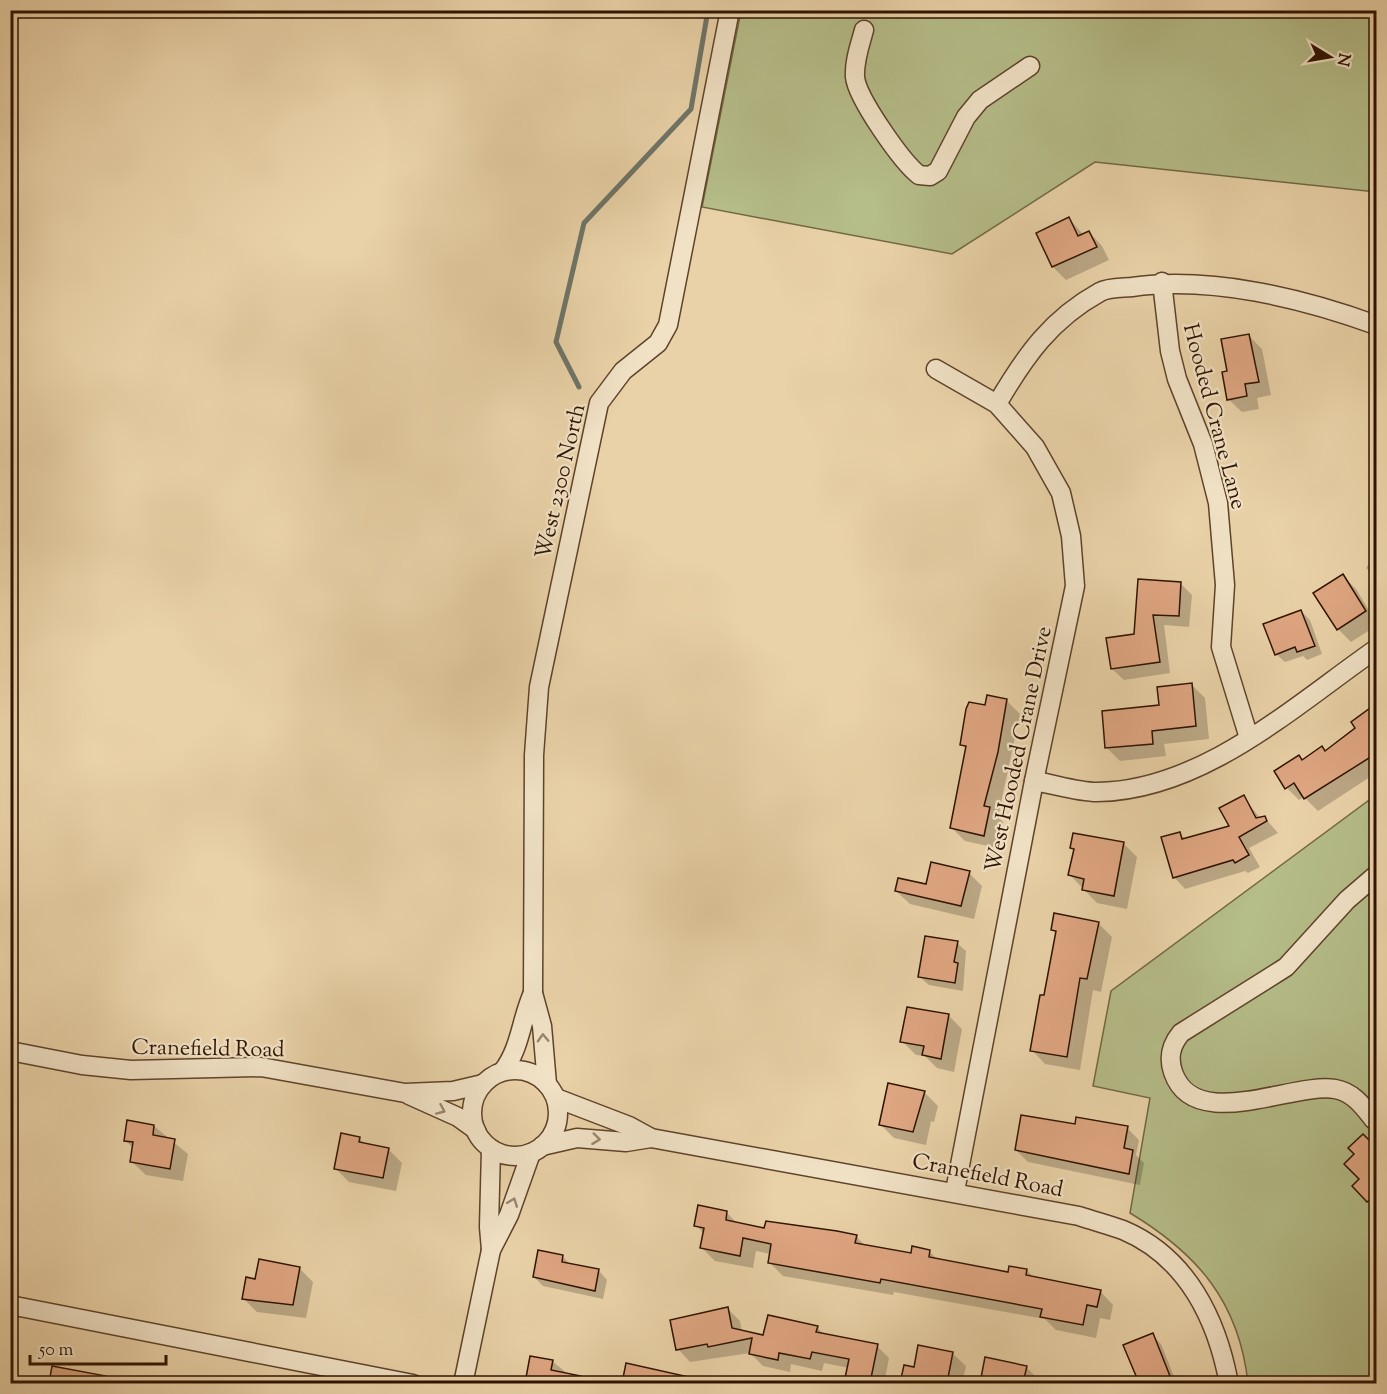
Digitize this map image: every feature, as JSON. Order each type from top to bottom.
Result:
[{"type":"street","name":"West 2300 North","points":[[533,993],[532,821],[539,687],[599,403],[623,371],[658,343],[668,325],[730,10]]},
{"type":"street","points":[[864,30],[856,59],[858,89],[907,163],[919,175],[930,176],[938,171],[966,117],[980,100],[1030,66]]},
{"type":"street","points":[[997,404],[1023,359],[1061,319],[1103,291],[1162,282],[1209,285],[1327,307],[1377,325]]},
{"type":"street","name":"Hooded Crane Lane","points":[[1162,282],[1170,351],[1177,380],[1203,444],[1218,503],[1225,585],[1221,647],[1249,738]]},
{"type":"street","name":"West Hooded Crane Drive","points":[[936,369],[997,404],[1035,447],[1061,493],[1071,536],[1075,586],[1034,781],[955,1191]]},
{"type":"street","points":[[1034,781],[1095,792],[1142,787],[1214,761],[1377,649]]},
{"type":"street","points":[[1374,1120],[1352,1096],[1335,1089],[1313,1090],[1256,1100],[1218,1102],[1200,1099],[1182,1087],[1172,1068],[1170,1055],[1181,1033],[1257,988],[1286,967],[1347,900],[1377,875]]},
{"type":"street","points":[[533,993],[526,1008],[520,1040],[503,1071],[483,1084],[472,1106],[476,1130],[491,1149],[511,1155],[537,1149]]},
{"type":"street","points":[[463,1383],[491,1250],[509,1215],[537,1149],[556,1124],[542,1026],[533,993]]},
{"type":"street","name":"Cranefield Road","points":[[10,1051],[82,1065],[131,1070],[261,1067],[405,1093],[453,1091],[483,1084]]},
{"type":"street","points":[[503,1071],[527,1071],[551,1091]]},
{"type":"street","name":"Cranefield Road","points":[[551,1091],[651,1138],[955,1191],[1079,1216],[1125,1231],[1159,1251],[1187,1279],[1212,1318],[1223,1348],[1229,1383]]},
{"type":"street","name":"Cranefield Road","points":[[405,1093],[458,1117],[476,1130]]},
{"type":"street","name":"Cranefield Road","points":[[537,1149],[577,1138],[626,1142],[651,1138]]},
{"type":"street","points":[[491,1149],[489,1227],[491,1250]]},
{"type":"street","points":[[10,1305],[413,1383]]},
{"type":"green space","points":[[741,11],[1376,11],[1376,192],[1095,162],[952,254],[702,207]]},
{"type":"green space","points":[[1376,795],[1376,1383],[1248,1383],[1243,1354],[1235,1328],[1225,1304],[1211,1283],[1176,1245],[1130,1213],[1150,1098],[1093,1086],[1111,991]]},
{"type":"building","points":[[1069,217],[1078,236],[1089,231],[1097,247],[1052,267],[1036,233]]},
{"type":"building","points":[[1249,334],[1259,382],[1245,384],[1247,396],[1227,400],[1222,372],[1227,371],[1221,339]]},
{"type":"building","points":[[1343,574],[1366,611],[1337,630],[1313,593]]},
{"type":"building","points":[[1138,579],[1181,582],[1179,616],[1153,615],[1160,662],[1111,669],[1106,638],[1134,634]]},
{"type":"building","points":[[1301,610],[1315,646],[1297,652],[1295,647],[1275,655],[1263,624]]},
{"type":"building","points":[[1192,683],[1196,726],[1152,731],[1153,744],[1105,748],[1102,711],[1159,705],[1157,687]]},
{"type":"building","points":[[987,695],[1007,699],[998,752],[984,806],[990,807],[984,836],[950,828],[966,746],[960,745],[966,709],[969,702],[985,705]]},
{"type":"building","points":[[1377,703],[1377,753],[1304,799],[1294,783],[1285,789],[1274,771],[1299,755],[1302,760],[1322,746],[1325,751],[1355,728],[1351,722]]},
{"type":"building","points":[[1244,795],[1256,818],[1265,816],[1267,821],[1239,837],[1249,855],[1235,863],[1233,860],[1173,878],[1161,837],[1180,832],[1182,839],[1229,826],[1219,808]]},
{"type":"building","points":[[1073,833],[1124,842],[1114,896],[1082,890],[1084,879],[1068,875],[1074,849],[1070,848]]},
{"type":"building","points":[[931,862],[970,871],[961,906],[895,891],[898,878],[926,884]]},
{"type":"building","points":[[1054,913],[1099,922],[1087,979],[1080,978],[1067,1057],[1030,1051],[1040,995],[1044,995],[1056,931],[1051,930]]},
{"type":"building","points":[[925,936],[958,941],[954,962],[958,963],[955,983],[918,977]]},
{"type":"building","points":[[907,1007],[949,1014],[941,1059],[922,1055],[924,1046],[900,1042]]},
{"type":"building","points":[[888,1083],[925,1091],[913,1132],[879,1125]]},
{"type":"building","points":[[1021,1115],[1075,1124],[1076,1117],[1128,1126],[1124,1148],[1133,1150],[1129,1174],[1015,1150]]},
{"type":"building","points":[[127,1120],[154,1125],[153,1135],[175,1139],[170,1169],[130,1162],[133,1142],[124,1141]]},
{"type":"building","points":[[341,1133],[360,1137],[359,1142],[389,1148],[383,1178],[334,1169]]},
{"type":"building","points":[[1377,1133],[1377,1194],[1367,1202],[1352,1186],[1359,1179],[1344,1164],[1354,1154],[1348,1148],[1363,1134],[1369,1140]]},
{"type":"building","points":[[698,1205],[727,1211],[726,1220],[764,1228],[766,1221],[837,1231],[857,1235],[855,1243],[911,1253],[912,1246],[930,1250],[929,1257],[1008,1272],[1009,1266],[1027,1269],[1026,1275],[1101,1290],[1097,1307],[1087,1305],[1083,1325],[1040,1317],[1042,1309],[881,1279],[880,1283],[768,1263],[771,1244],[743,1238],[740,1256],[700,1248],[704,1228],[694,1226]]},
{"type":"building","points":[[538,1250],[563,1255],[562,1262],[599,1269],[595,1291],[533,1277]]},
{"type":"building","points":[[259,1259],[300,1267],[293,1305],[242,1299],[246,1277],[255,1279]]},
{"type":"building","points":[[728,1307],[732,1328],[763,1335],[768,1315],[818,1326],[816,1332],[878,1344],[870,1383],[845,1378],[849,1359],[812,1352],[810,1359],[779,1353],[778,1360],[749,1354],[752,1338],[708,1347],[707,1344],[676,1350],[670,1320]]},
{"type":"building","points":[[1153,1333],[1170,1376],[1151,1383],[1139,1383],[1123,1345]]},
{"type":"building","points":[[918,1345],[953,1352],[947,1383],[900,1383],[904,1365],[914,1367]]},
{"type":"building","points":[[530,1356],[553,1360],[551,1370],[581,1376],[581,1383],[525,1383]]},
{"type":"building","points":[[985,1357],[1027,1366],[1023,1383],[980,1383]]},
{"type":"building","points":[[626,1363],[689,1377],[688,1383],[622,1383]]},
{"type":"building","points":[[52,1366],[106,1376],[106,1383],[49,1383]]},
{"type":"waterway","points":[[579,387],[556,342],[584,223],[691,109],[708,10]]}]
